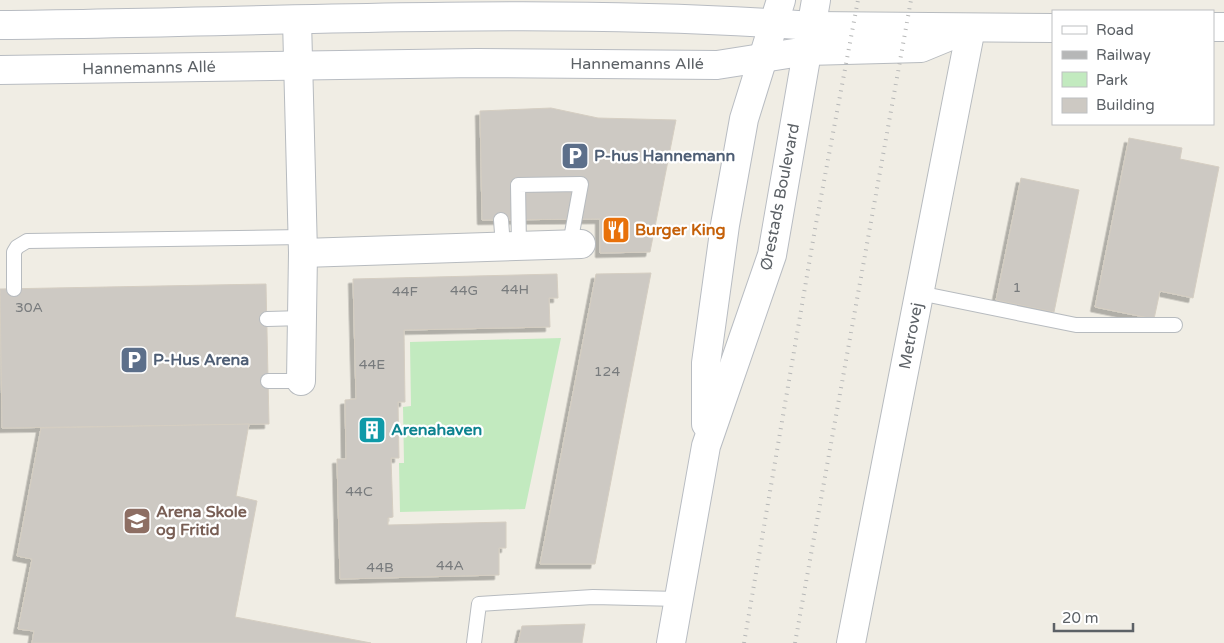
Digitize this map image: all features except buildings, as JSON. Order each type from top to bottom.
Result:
[{"type":"street","name":"Ørestads Boulevard","points":[[671,643],[706,446],[772,255],[816,0]]},
{"type":"street","name":"Ørestads Boulevard","points":[[706,446],[706,362],[725,225],[744,119],[778,12]]},
{"type":"street","name":"Hannemanns Allé","points":[[0,25],[297,20],[606,18],[724,20],[778,12],[810,39]]},
{"type":"street","points":[[297,20],[303,245],[301,381]]},
{"type":"street","name":"Hannemanns Allé","points":[[0,70],[477,63],[717,64],[763,58],[810,39],[921,48],[971,28],[1052,28]]},
{"type":"street","name":"Metrovej","points":[[851,643],[971,28]]},
{"type":"street","points":[[303,245],[508,237],[575,244]]},
{"type":"lane","points":[[508,237],[518,185],[581,184],[575,244]]},
{"type":"lane","points":[[14,288],[14,252],[21,244],[40,240],[303,245]]},
{"type":"lane","points":[[919,293],[1076,325],[1175,325]]},
{"type":"lane","points":[[267,319],[303,318]]},
{"type":"lane","points":[[268,381],[301,381]]},
{"type":"lane","points":[[474,643],[479,604],[593,597],[679,598]]},
{"type":"green space","points":[[561,338],[525,509],[400,512],[399,463],[404,463],[403,407],[411,406],[410,342]]},
{"type":"railway","points":[[744,643],[815,229],[858,0]]},
{"type":"railway","points":[[795,643],[911,0]]},
{"type":"place","name":"P-hus Hannemann","points":[[575,156]]},
{"type":"place","name":"Burger King","points":[[616,230]]},
{"type":"place","name":"P-Hus Arena","points":[[134,360]]},
{"type":"place","name":"Arenahaven","points":[[372,430]]},
{"type":"place","name":"Arena Skole og Fritid","points":[[137,521]]}]
